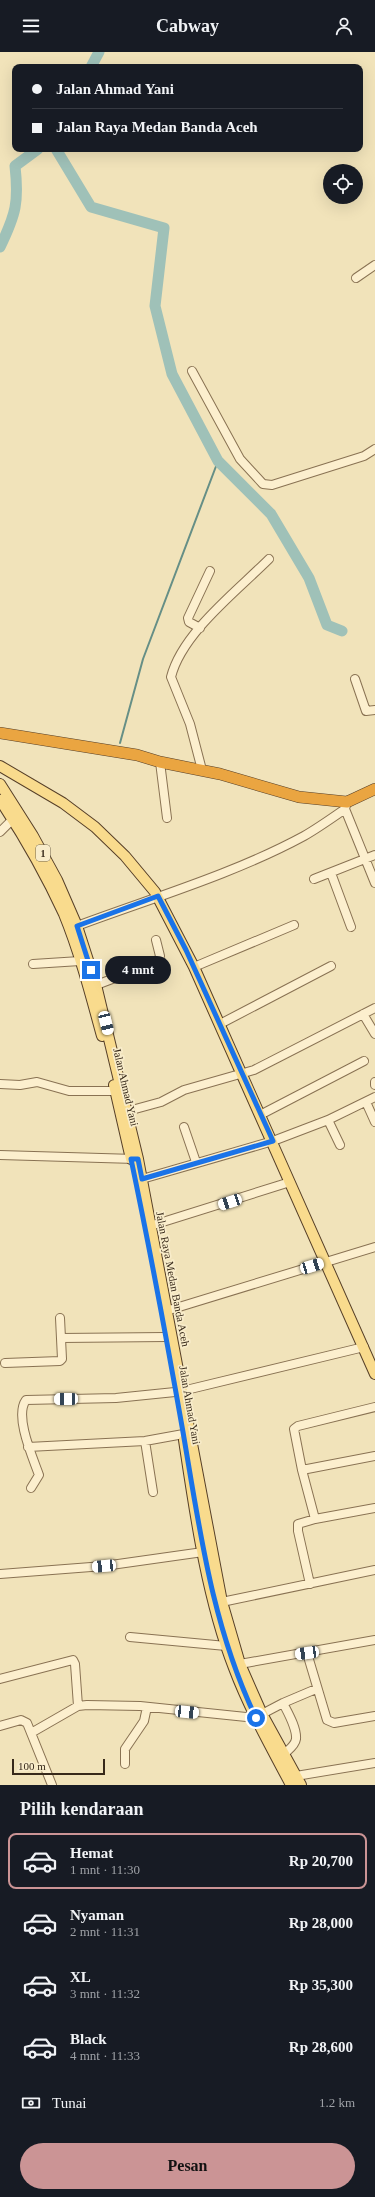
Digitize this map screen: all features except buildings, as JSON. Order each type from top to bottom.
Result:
[{"type":"highway","points":[[1,734],[96,747],[137,755],[160,762],[202,770],[299,797],[346,805],[375,789]]},
{"type":"main road","points":[[0,766],[63,803],[95,827],[125,856],[158,896],[194,967],[220,1024],[375,1374]]},
{"type":"main road","name":"Jalan Raya Medan Banda Aceh","points":[[0,784],[45,857],[77,926],[92,987],[128,1112],[134,1159],[142,1179],[166,1310],[178,1391]]},
{"type":"main road","name":"Jalan Ahmad Yani","points":[[0,800],[13,819],[64,914],[80,961],[92,987],[115,1090],[134,1159],[166,1338],[186,1434],[203,1552],[219,1603],[226,1646],[241,1687],[296,1782]]},
{"type":"main road","name":"1","points":[[186,1434],[219,1603],[259,1716],[284,1754],[296,1782]]},
{"type":"street","points":[[356,278],[375,265]]},
{"type":"street","points":[[192,371],[240,459],[263,484],[272,484],[364,456],[375,449]]},
{"type":"street","points":[[202,770],[190,724],[172,678],[178,658],[189,640],[200,628],[269,559]]},
{"type":"street","points":[[200,628],[189,622],[188,618],[210,571]]},
{"type":"street","points":[[355,679],[366,711],[375,710]]},
{"type":"street","points":[[160,762],[166,818]]},
{"type":"street","points":[[77,926],[183,888],[277,849],[305,835],[346,805],[375,883]]},
{"type":"street","points":[[0,832],[13,819]]},
{"type":"street","points":[[314,879],[375,855]]},
{"type":"street","points":[[331,873],[351,927]]},
{"type":"street","points":[[194,967],[294,925]]},
{"type":"street","points":[[92,987],[157,962],[160,956],[156,940]]},
{"type":"street","points":[[33,964],[80,961]]},
{"type":"street","points":[[220,1024],[331,966]]},
{"type":"street","points":[[128,1112],[161,1102],[184,1090],[258,1068],[375,1008]]},
{"type":"street","points":[[363,1014],[375,1034]]},
{"type":"street","points":[[260,1115],[364,1061]]},
{"type":"street","points":[[0,1084],[20,1085],[37,1082],[69,1090],[115,1090]]},
{"type":"street","points":[[142,1179],[196,1162],[273,1141],[328,1120],[375,1097]]},
{"type":"street","points":[[366,1102],[375,1122]]},
{"type":"street","points":[[328,1120],[340,1145]]},
{"type":"street","points":[[184,1127],[196,1162]]},
{"type":"street","points":[[0,1155],[134,1159]]},
{"type":"street","points":[[150,1226],[290,1182]]},
{"type":"street","points":[[166,1310],[375,1247]]},
{"type":"street","points":[[5,1363],[60,1361],[62,1358],[60,1318]]},
{"type":"street","points":[[61,1338],[166,1338]]},
{"type":"street","points":[[31,1488],[39,1475],[28,1447],[22,1414],[25,1402],[30,1398],[116,1398],[178,1391],[364,1347]]},
{"type":"street","points":[[315,1519],[294,1435],[296,1427],[375,1407]]},
{"type":"street","points":[[28,1447],[145,1441],[186,1434]]},
{"type":"street","points":[[145,1441],[153,1492]]},
{"type":"street","points":[[302,1470],[375,1456]]},
{"type":"street","points":[[310,1584],[297,1527],[300,1522],[375,1508]]},
{"type":"street","points":[[0,1574],[104,1566],[203,1552]]},
{"type":"street","points":[[219,1603],[375,1570]]},
{"type":"street","points":[[130,1637],[226,1646]]},
{"type":"street","points":[[240,1664],[375,1640]]},
{"type":"street","points":[[307,1653],[316,1689],[324,1714],[329,1722],[375,1716]]},
{"type":"street","points":[[0,1679],[73,1660],[75,1664],[78,1706]]},
{"type":"street","points":[[31,1732],[78,1706],[130,1705],[259,1716],[283,1703],[316,1689]]},
{"type":"street","points":[[283,1703],[292,1723],[296,1739],[294,1745],[284,1754]]},
{"type":"street","points":[[124,1764],[126,1749],[144,1721],[144,1706]]},
{"type":"street","points":[[0,1726],[25,1721],[31,1732],[52,1785]]},
{"type":"street","points":[[296,1782],[375,1763]]},
{"type":"waterway","points":[[93,64],[99,52]]},
{"type":"waterway","points":[[0,247],[10,225],[15,208],[17,189],[15,166],[34,152]]},
{"type":"waterway","points":[[58,152],[91,207],[164,228],[155,306],[172,374],[218,461],[271,514],[309,578],[327,625],[342,631]]},
{"type":"waterway","points":[[120,743],[143,659],[218,461]]},
{"type":"route","points":[[91,970],[77,926],[158,896],[186,950],[241,1074],[273,1141],[196,1162],[142,1179],[138,1159],[131,1159],[162,1316],[203,1552],[226,1646],[241,1687],[256,1718]]}]
